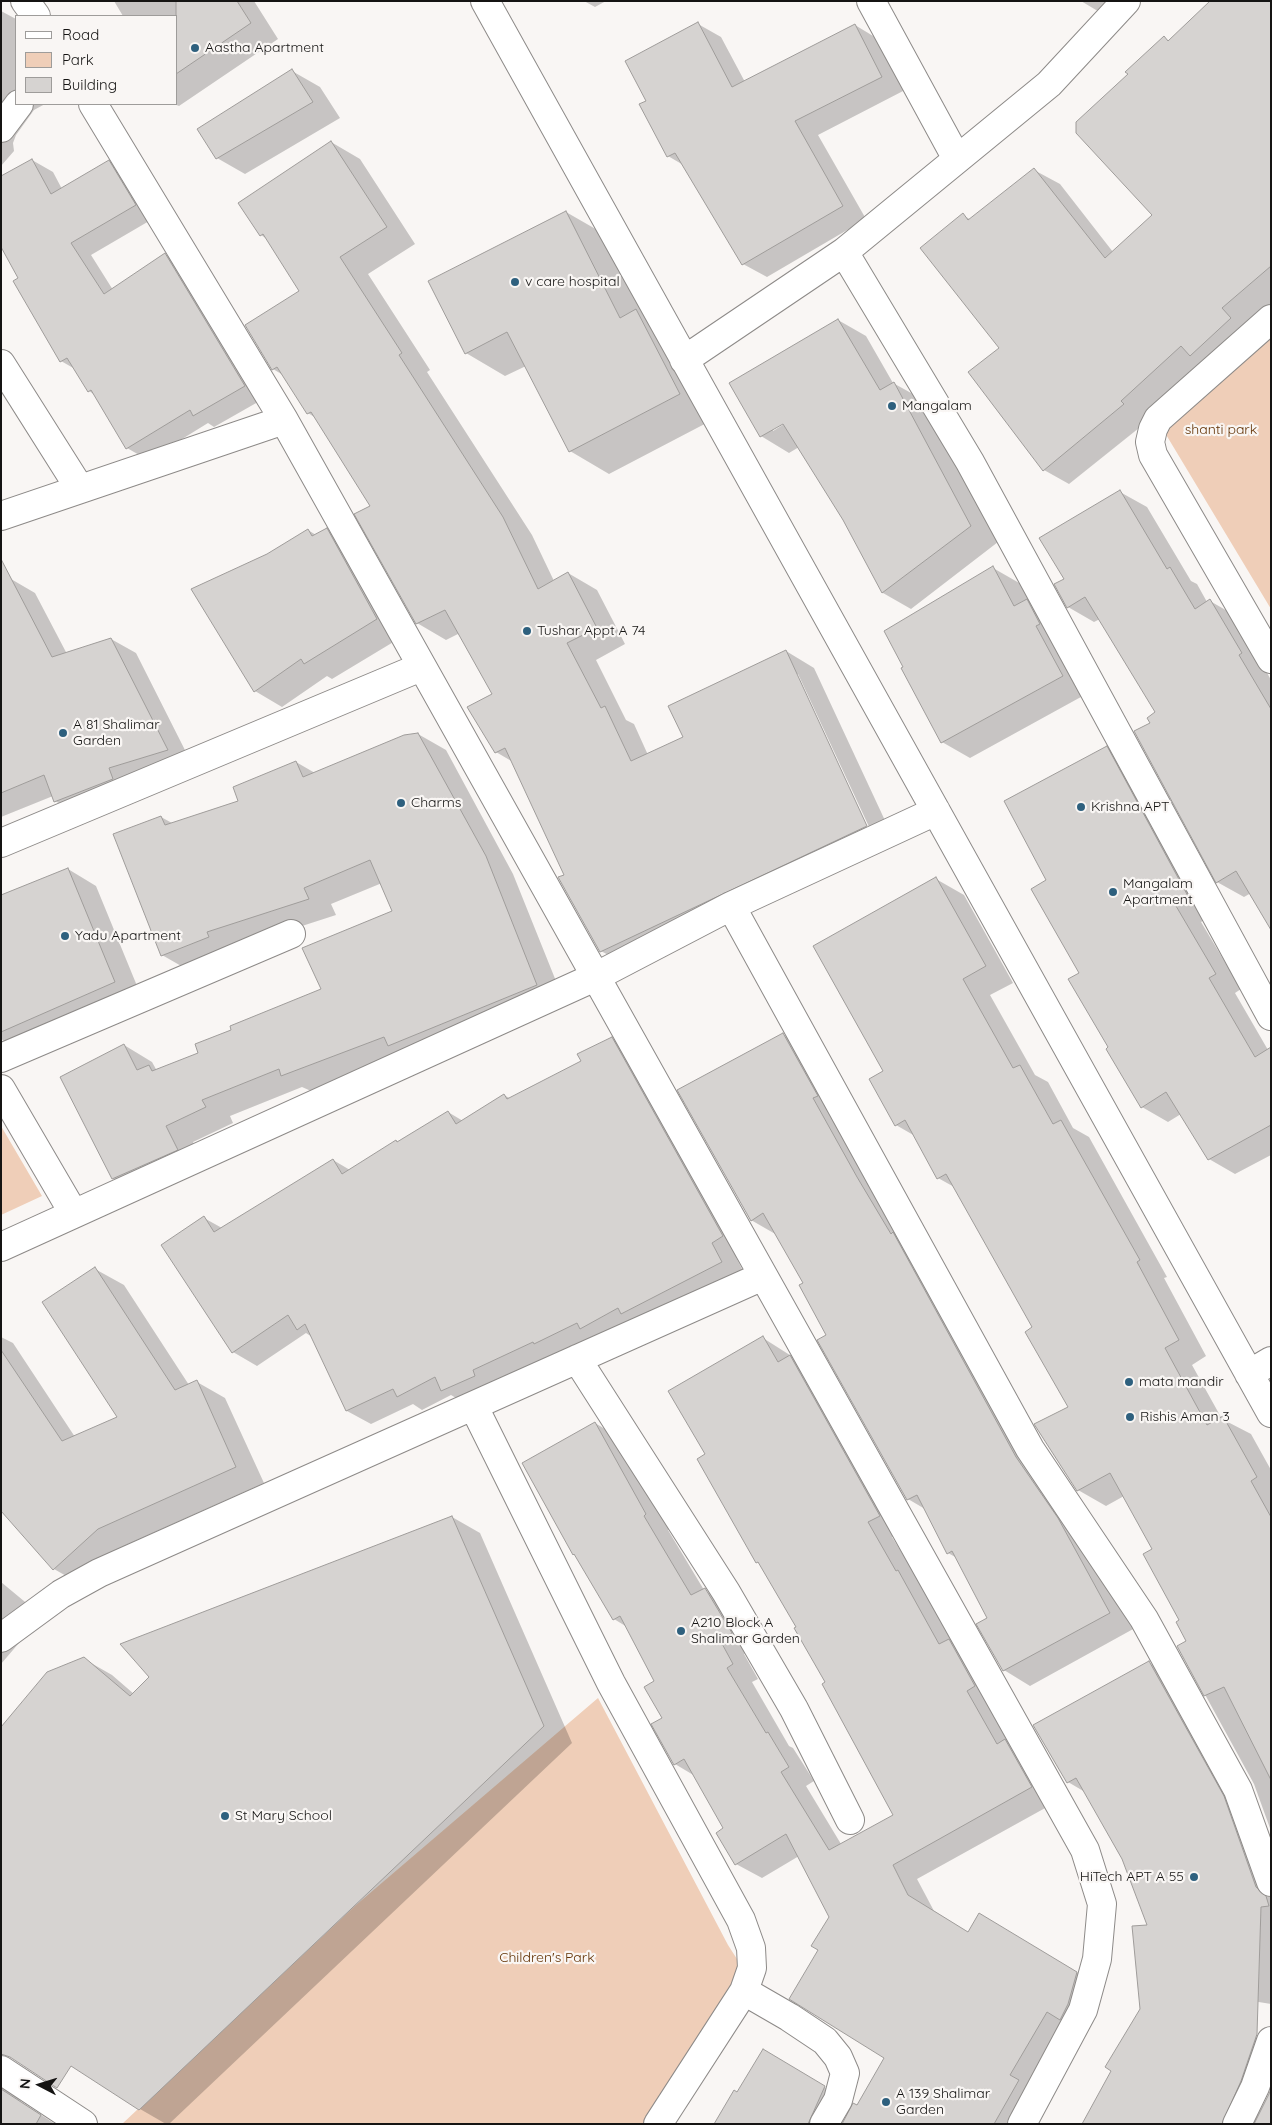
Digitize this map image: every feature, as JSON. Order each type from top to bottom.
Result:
[{"type":"street","points":[[25,1],[35,15]]},
{"type":"street","points":[[485,1],[936,811],[1260,1367],[1271,1413]]},
{"type":"street","points":[[871,1],[957,159]]},
{"type":"street","points":[[684,360],[844,252],[1050,84],[1126,1]]},
{"type":"street","points":[[1,128],[18,105]]},
{"type":"street","points":[[94,105],[284,420],[1085,1850],[1102,1904],[1098,1960],[1083,2010],[1022,2124]]},
{"type":"street","points":[[844,252],[970,462],[1271,1016]]},
{"type":"street","points":[[1271,319],[1158,419],[1152,429],[1150,442],[1153,455],[1271,659]]},
{"type":"street","points":[[1,364],[80,489]]},
{"type":"street","points":[[1,516],[284,420]]},
{"type":"street","points":[[1,843],[421,667]]},
{"type":"street","points":[[1,1247],[596,978],[731,906],[936,811]]},
{"type":"street","points":[[731,906],[1030,1450],[1144,1619],[1238,1790],[1271,1882]]},
{"type":"street","points":[[1,1058],[291,934]]},
{"type":"street","points":[[1,1089],[74,1214]]},
{"type":"street","points":[[1,1638],[61,1594],[99,1573],[474,1407],[763,1276]]},
{"type":"street","points":[[577,1359],[726,1592],[794,1709],[850,1820]]},
{"type":"street","points":[[474,1407],[612,1683],[741,1920],[751,1948],[752,1968],[744,1991],[658,2124]]},
{"type":"street","points":[[744,1991],[790,2017],[825,2041],[838,2057],[845,2073],[838,2100],[824,2124]]},
{"type":"street","points":[[1237,2124],[1255,2087],[1271,2042]]},
{"type":"street","points":[[1,2070],[83,2124]]},
{"type":"green space","name":"shanti park","points":[[1271,327],[1271,609],[1156,418]]},
{"type":"green space","points":[[1,1126],[42,1196],[1,1215]]},
{"type":"green space","name":"Children's Park","points":[[598,1698],[728,1945],[746,1973],[653,2124],[122,2124],[356,1905]]},
{"type":"building","name":"Aastha Apartment","points":[[176,1],[237,1],[251,23],[178,73],[178,15],[176,15]]},
{"type":"building","points":[[1210,1],[1271,1],[1271,266],[1222,308],[1231,318],[1190,356],[1181,346],[1121,401],[1124,404],[1043,471],[968,372],[999,348],[920,248],[963,213],[968,220],[1034,168],[1105,258],[1152,215],[1076,133],[1076,122],[1128,74],[1125,72],[1164,36],[1168,41]]},
{"type":"building","points":[[698,22],[732,87],[855,24],[882,77],[795,121],[843,206],[742,265],[675,153],[667,157],[639,104],[646,101],[625,61]]},
{"type":"building","points":[[292,69],[313,102],[216,159],[197,129]]},
{"type":"building","points":[[331,141],[387,227],[340,257],[402,353],[399,355],[503,517],[538,589],[568,572],[597,628],[567,643],[601,708],[605,706],[631,761],[683,737],[668,706],[786,650],[867,826],[600,952],[558,877],[564,875],[505,748],[495,753],[467,707],[492,694],[445,610],[416,624],[354,514],[370,506],[311,412],[307,414],[277,367],[272,370],[245,325],[299,291],[263,234],[260,236],[238,203]]},
{"type":"building","points":[[32,159],[51,194],[109,160],[136,205],[71,243],[104,294],[165,253],[245,386],[193,416],[190,410],[126,449],[91,390],[88,392],[67,358],[60,362],[13,281],[18,278],[1,247],[1,176]]},
{"type":"building","points":[[566,211],[620,318],[636,309],[680,394],[569,452],[507,332],[465,354],[428,281]]},
{"type":"building","points":[[838,319],[880,390],[894,382],[971,526],[882,593],[843,520],[783,424],[760,437],[729,383]]},
{"type":"building","points":[[1120,490],[1167,569],[1170,567],[1195,609],[1210,599],[1242,653],[1239,655],[1271,709],[1271,930],[1236,871],[1216,883],[1134,731],[1150,723],[1147,718],[1155,712],[1085,597],[1067,608],[1054,584],[1064,579],[1039,538]]},
{"type":"building","points":[[327,528],[377,619],[304,664],[301,659],[254,692],[191,589],[267,554],[308,529],[312,536]]},
{"type":"building","points":[[1,559],[52,657],[111,638],[168,750],[109,768],[113,779],[54,802],[44,775],[1,793]]},
{"type":"building","points":[[993,566],[1014,606],[1027,599],[1040,624],[1036,626],[1063,676],[941,743],[901,668],[903,667],[884,631]]},
{"type":"building","points":[[418,733],[486,856],[537,985],[388,1046],[384,1037],[281,1076],[279,1069],[202,1100],[206,1107],[166,1126],[178,1150],[112,1179],[60,1077],[124,1044],[137,1070],[149,1065],[152,1071],[198,1053],[195,1044],[231,1030],[230,1026],[321,989],[302,948],[392,911],[370,860],[304,888],[309,899],[207,932],[209,937],[161,956],[113,834],[161,816],[165,825],[238,801],[233,787],[296,761],[303,777],[404,735]]},
{"type":"building","points":[[1107,746],[1189,898],[1176,906],[1216,974],[1209,978],[1255,1057],[1271,1047],[1271,1125],[1208,1160],[1166,1092],[1141,1108],[1106,1049],[1108,1047],[1068,979],[1079,973],[1031,889],[1046,880],[1004,801]]},
{"type":"building","points":[[68,868],[115,982],[1,1032],[1,895]]},
{"type":"building","points":[[936,877],[986,966],[963,979],[1013,1068],[1020,1065],[1053,1124],[1061,1120],[1140,1260],[1137,1262],[1179,1340],[1165,1348],[1207,1425],[1223,1416],[1257,1477],[1251,1481],[1271,1517],[1271,1780],[1224,1687],[1204,1696],[1177,1646],[1186,1641],[1176,1622],[1179,1620],[1143,1554],[1152,1549],[1110,1473],[1077,1491],[1034,1424],[1068,1407],[1025,1332],[1032,1327],[946,1174],[937,1179],[905,1120],[895,1126],[869,1079],[883,1071],[813,946]]},
{"type":"building","points":[[783,1033],[818,1096],[813,1098],[857,1177],[891,1234],[893,1232],[1016,1457],[1058,1518],[1110,1613],[1003,1671],[976,1624],[987,1618],[952,1551],[947,1554],[917,1495],[907,1500],[817,1340],[826,1335],[799,1285],[803,1283],[763,1213],[751,1221],[677,1090]]},
{"type":"building","points":[[612,1037],[723,1236],[712,1243],[722,1262],[621,1314],[618,1308],[580,1329],[577,1323],[473,1370],[475,1376],[441,1391],[435,1377],[397,1397],[393,1389],[346,1411],[305,1324],[297,1330],[288,1315],[232,1353],[161,1245],[204,1216],[214,1232],[333,1159],[342,1174],[396,1140],[397,1142],[448,1111],[456,1124],[504,1094],[507,1099],[581,1061],[577,1054]]},
{"type":"building","points":[[95,1267],[175,1390],[197,1380],[236,1467],[98,1529],[53,1570],[1,1511],[1,1350],[62,1441],[117,1417],[42,1302]]},
{"type":"building","points":[[763,1336],[778,1362],[790,1355],[880,1516],[868,1522],[896,1571],[898,1570],[939,1644],[949,1639],[975,1686],[967,1691],[997,1744],[1005,1739],[1032,1787],[893,1865],[908,1895],[968,1932],[979,1913],[1077,1972],[1068,2004],[1060,2020],[1047,2012],[1010,2075],[1019,2080],[994,2124],[842,2124],[853,2103],[857,2105],[884,2058],[789,1999],[818,1950],[811,1946],[829,1917],[786,1834],[735,1865],[716,1833],[723,1828],[684,1759],[674,1765],[651,1724],[662,1718],[644,1687],[654,1681],[620,1616],[613,1620],[573,1555],[522,1463],[595,1422],[646,1514],[644,1516],[691,1595],[705,1588],[732,1633],[720,1640],[733,1664],[727,1668],[789,1767],[781,1772],[829,1850],[893,1815],[822,1684],[825,1682],[794,1628],[796,1627],[758,1562],[756,1563],[697,1459],[705,1454],[668,1391]]},
{"type":"building","name":"St Mary School","points":[[452,1516],[544,1726],[139,2110],[71,2066],[57,2088],[10,2057],[1,2054],[1,1727],[47,1672],[84,1657],[130,1696],[149,1677],[120,1644]]},
{"type":"building","points":[[1149,1661],[1224,1796],[1256,1887],[1266,1896],[1269,1906],[1261,1907],[1257,2034],[1241,2081],[1222,2124],[1082,2124],[1111,2071],[1105,2067],[1140,2009],[1132,1926],[1147,1925],[1122,1859],[1076,1778],[1067,1783],[1033,1725]]},
{"type":"building","points":[[763,2049],[825,2086],[808,2124],[714,2124],[734,2090],[737,2092]]},
{"type":"building","points":[[1,2089],[41,2115],[36,2124],[1,2124]]},
{"type":"building","points":[[1271,2089],[1271,2124],[1254,2124],[1269,2094]]},
{"type":"place","name":"Aastha Apartment","points":[[195,48]]},
{"type":"place","name":"v care hospital","points":[[515,282]]},
{"type":"place","name":"Mangalam","points":[[892,406]]},
{"type":"place","name":"Tushar Appt A 74","points":[[527,631]]},
{"type":"place","name":"A 81 Shalimar Garden","points":[[63,733]]},
{"type":"place","name":"Charms","points":[[401,803]]},
{"type":"place","name":"Krishna APT","points":[[1081,807]]},
{"type":"place","name":"Mangalam Apartment","points":[[1113,892]]},
{"type":"place","name":"Yadu Apartment","points":[[65,936]]},
{"type":"place","name":"mata mandir","points":[[1129,1382]]},
{"type":"place","name":"Rishis Aman 3","points":[[1130,1417]]},
{"type":"place","name":"A210 Block A Shalimar Garden","points":[[681,1631]]},
{"type":"place","name":"St Mary School","points":[[225,1816]]},
{"type":"place","name":"HiTech APT A 55","points":[[1194,1877]]},
{"type":"place","name":"A 139 Shalimar Garden","points":[[886,2102]]}]
